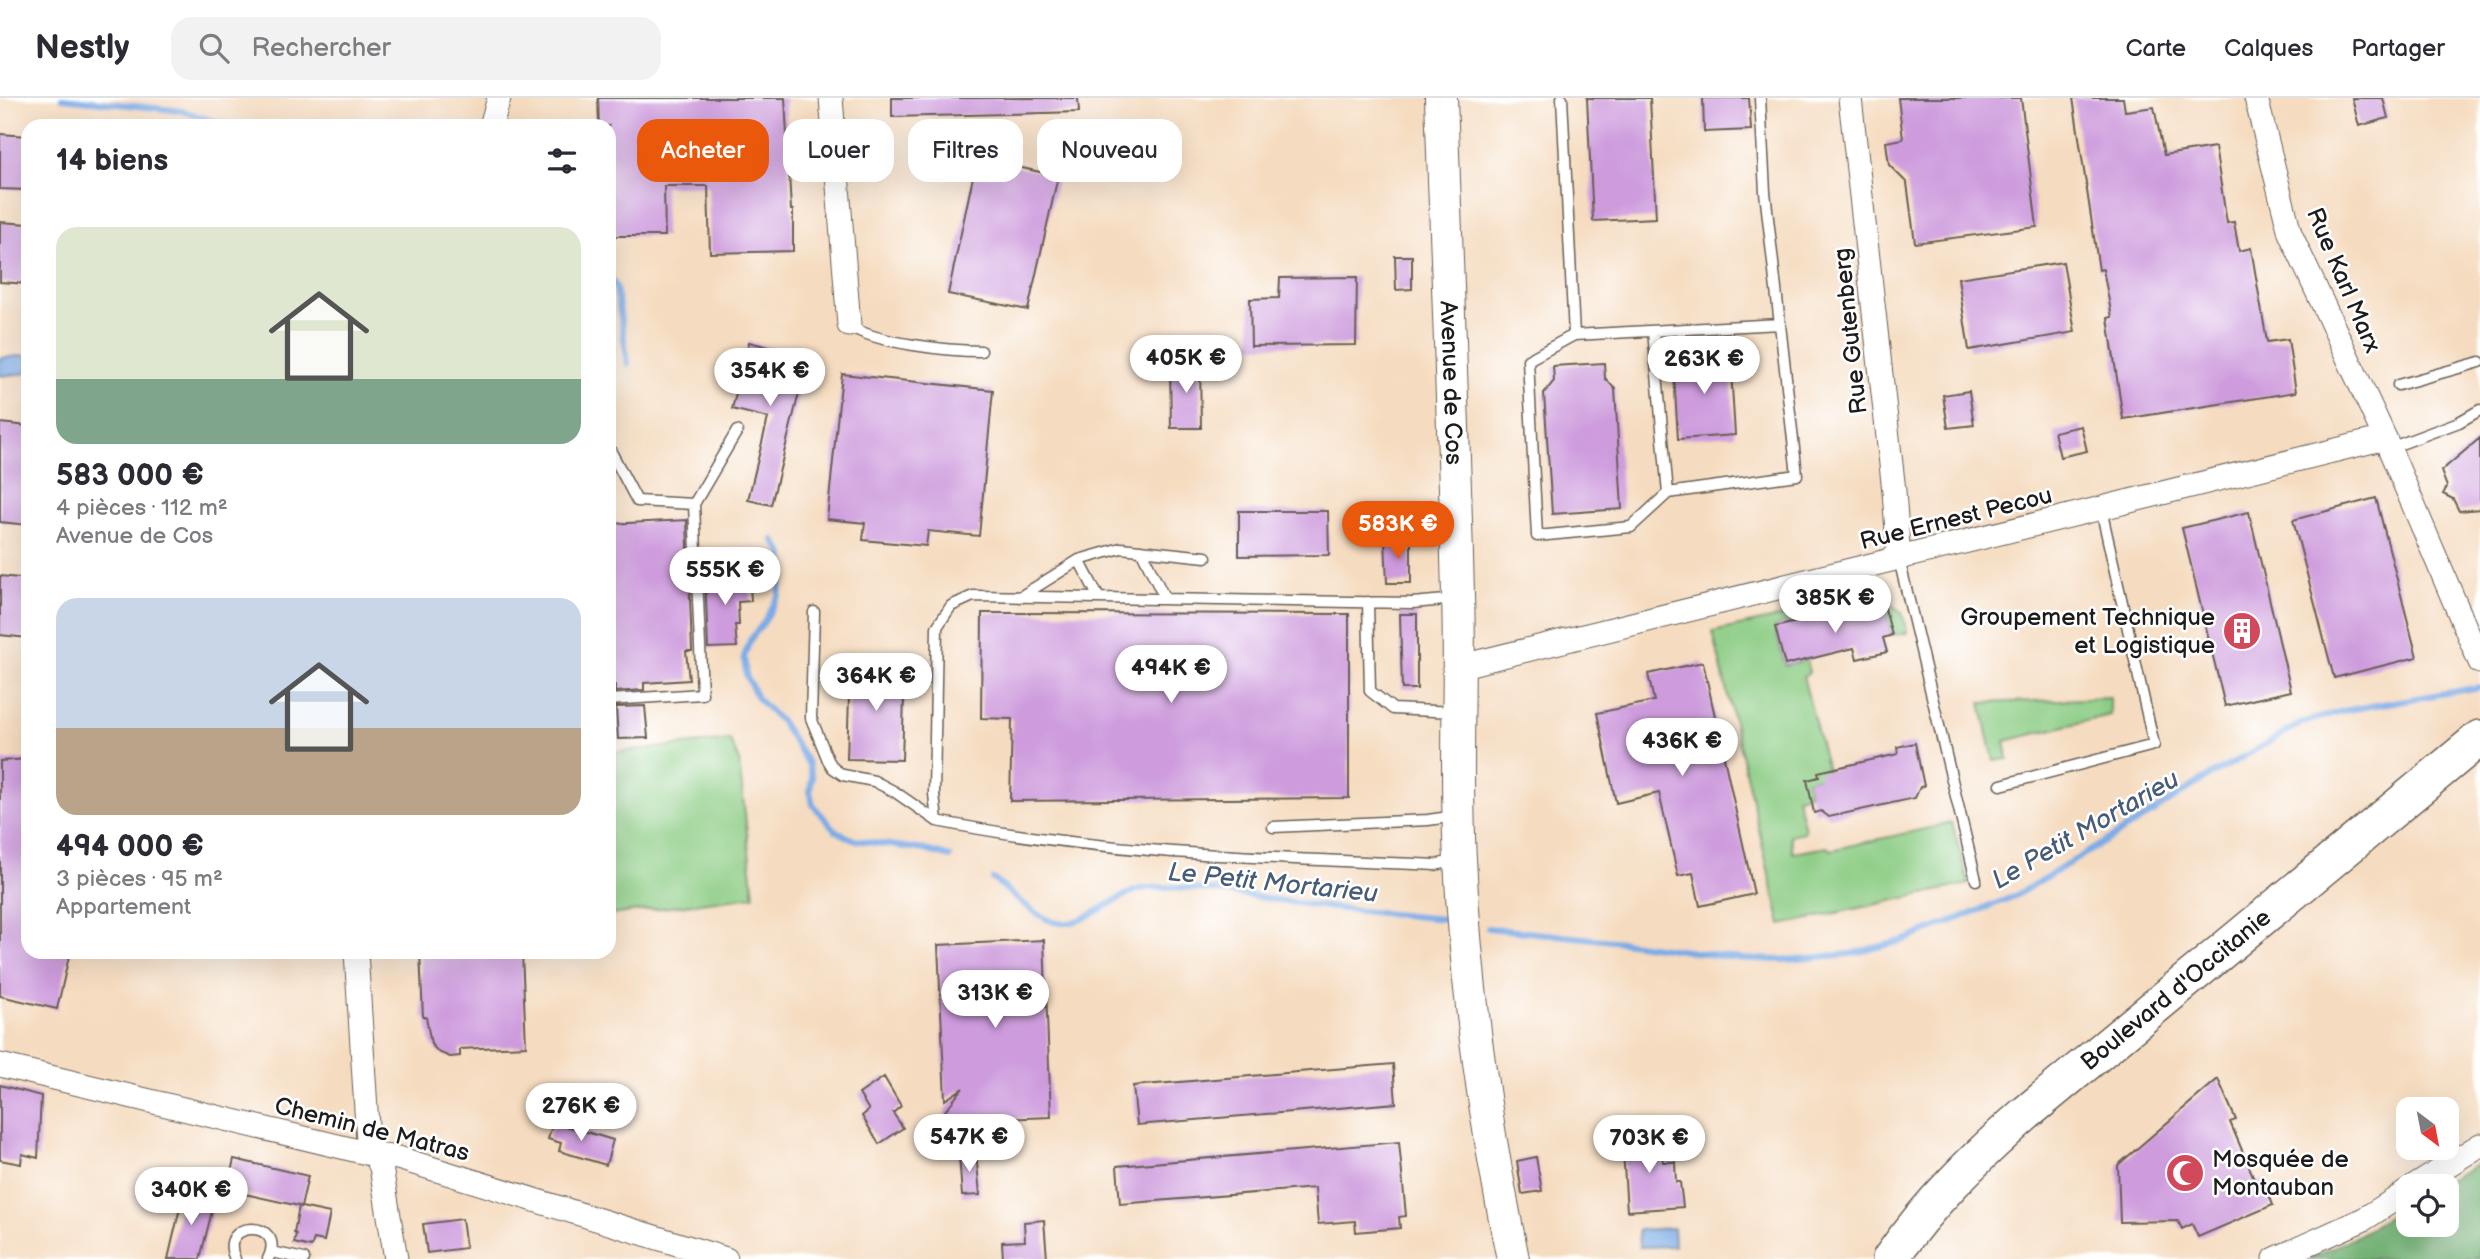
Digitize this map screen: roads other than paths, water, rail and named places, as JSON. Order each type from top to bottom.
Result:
[{"type":"main road","name":"Boulevard d'Occitanie","points":[[1889,1259],[1950,1184],[2008,1129],[2480,738]]},
{"type":"street","points":[[493,119],[499,98]]},
{"type":"street","points":[[831,98],[849,326]]},
{"type":"street","name":"Avenue de Cos","points":[[1441,98],[1458,599],[1460,859],[1468,970],[1499,1191],[1513,1259]]},
{"type":"street","name":"Rue Gutenberg","points":[[1850,98],[1894,491],[1899,559]]},
{"type":"street","name":"Rue Karl Marx","points":[[2256,98],[2290,233],[2388,443],[2480,662]]},
{"type":"street","name":"Rue Ernest Pecou","points":[[1458,667],[2101,509],[2388,443]]},
{"type":"street","points":[[356,959],[368,1141],[381,1167],[397,1259]]},
{"type":"street","name":"Chemin de Matras","points":[[0,1065],[375,1155],[398,1158],[726,1259]]},
{"type":"street","points":[[2434,1174],[2480,1145]]},
{"type":"street","points":[[2275,1259],[2364,1219],[2396,1199]]},
{"type":"lane","points":[[1562,98],[1574,335]]},
{"type":"lane","points":[[1760,98],[1765,192],[1780,324],[1797,475],[1668,493],[1631,527],[1537,536],[1528,360],[1574,335],[1780,324]]},
{"type":"lane","points":[[849,326],[859,333],[905,343],[981,351]]},
{"type":"lane","points":[[1653,331],[1668,493]]},
{"type":"lane","points":[[2398,385],[2480,362]]},
{"type":"lane","points":[[2388,443],[2459,422],[2480,410]]},
{"type":"lane","points":[[616,700],[702,694],[694,504],[737,431]]},
{"type":"lane","points":[[616,462],[636,501],[694,504]]},
{"type":"lane","points":[[2001,785],[2154,745],[2101,509]]},
{"type":"lane","points":[[1020,597],[1079,560],[1121,548],[1206,557]]},
{"type":"lane","points":[[1141,550],[1165,599]]},
{"type":"lane","points":[[1899,559],[1976,880]]},
{"type":"lane","points":[[1079,560],[1099,598]]},
{"type":"lane","points":[[937,821],[934,794],[937,627],[951,606],[973,596],[1412,603],[1458,599]]},
{"type":"lane","points":[[1368,602],[1370,691],[1393,709],[1457,712]]},
{"type":"lane","points":[[814,612],[811,718],[828,760],[833,768],[843,775],[874,781],[937,821],[984,830],[1208,856],[1435,865],[1460,859]]},
{"type":"lane","points":[[1273,827],[1428,820],[1459,816]]},
{"type":"lane","points":[[236,1259],[232,1248],[233,1241],[241,1231],[248,1228],[261,1230],[270,1239],[270,1256],[304,1259]]},
{"type":"water","points":[[21,356],[21,374],[0,376],[0,358]]},
{"type":"water","points":[[1673,1228],[1674,1246],[1639,1247],[1638,1230]]},
{"type":"waterway","name":"Le Petit Mortarieu","points":[[62,98],[182,111],[208,119]]},
{"type":"waterway","name":"Le Petit Mortarieu","points":[[616,288],[628,364]]},
{"type":"waterway","name":"Le Petit Mortarieu","points":[[774,540],[784,555],[779,595],[750,640],[744,657],[746,675],[757,698],[781,722],[808,763],[812,777],[810,791],[813,805],[836,831],[854,840],[925,850],[950,857]]},
{"type":"waterway","name":"Le Petit Mortarieu","points":[[1488,928],[1622,942],[1744,959],[1787,960],[1850,954],[1902,941],[2015,896],[2201,781],[2302,723],[2342,711],[2480,687]]},
{"type":"waterway","name":"Le Petit Mortarieu","points":[[993,879],[1042,917],[1059,923],[1080,920],[1136,891],[1163,887],[1444,919]]},
{"type":"place","name":"Groupement Technique et Logistique","points":[[2242,631]]},
{"type":"place","name":"Mosquée de Montauban","points":[[2185,1173]]}]
